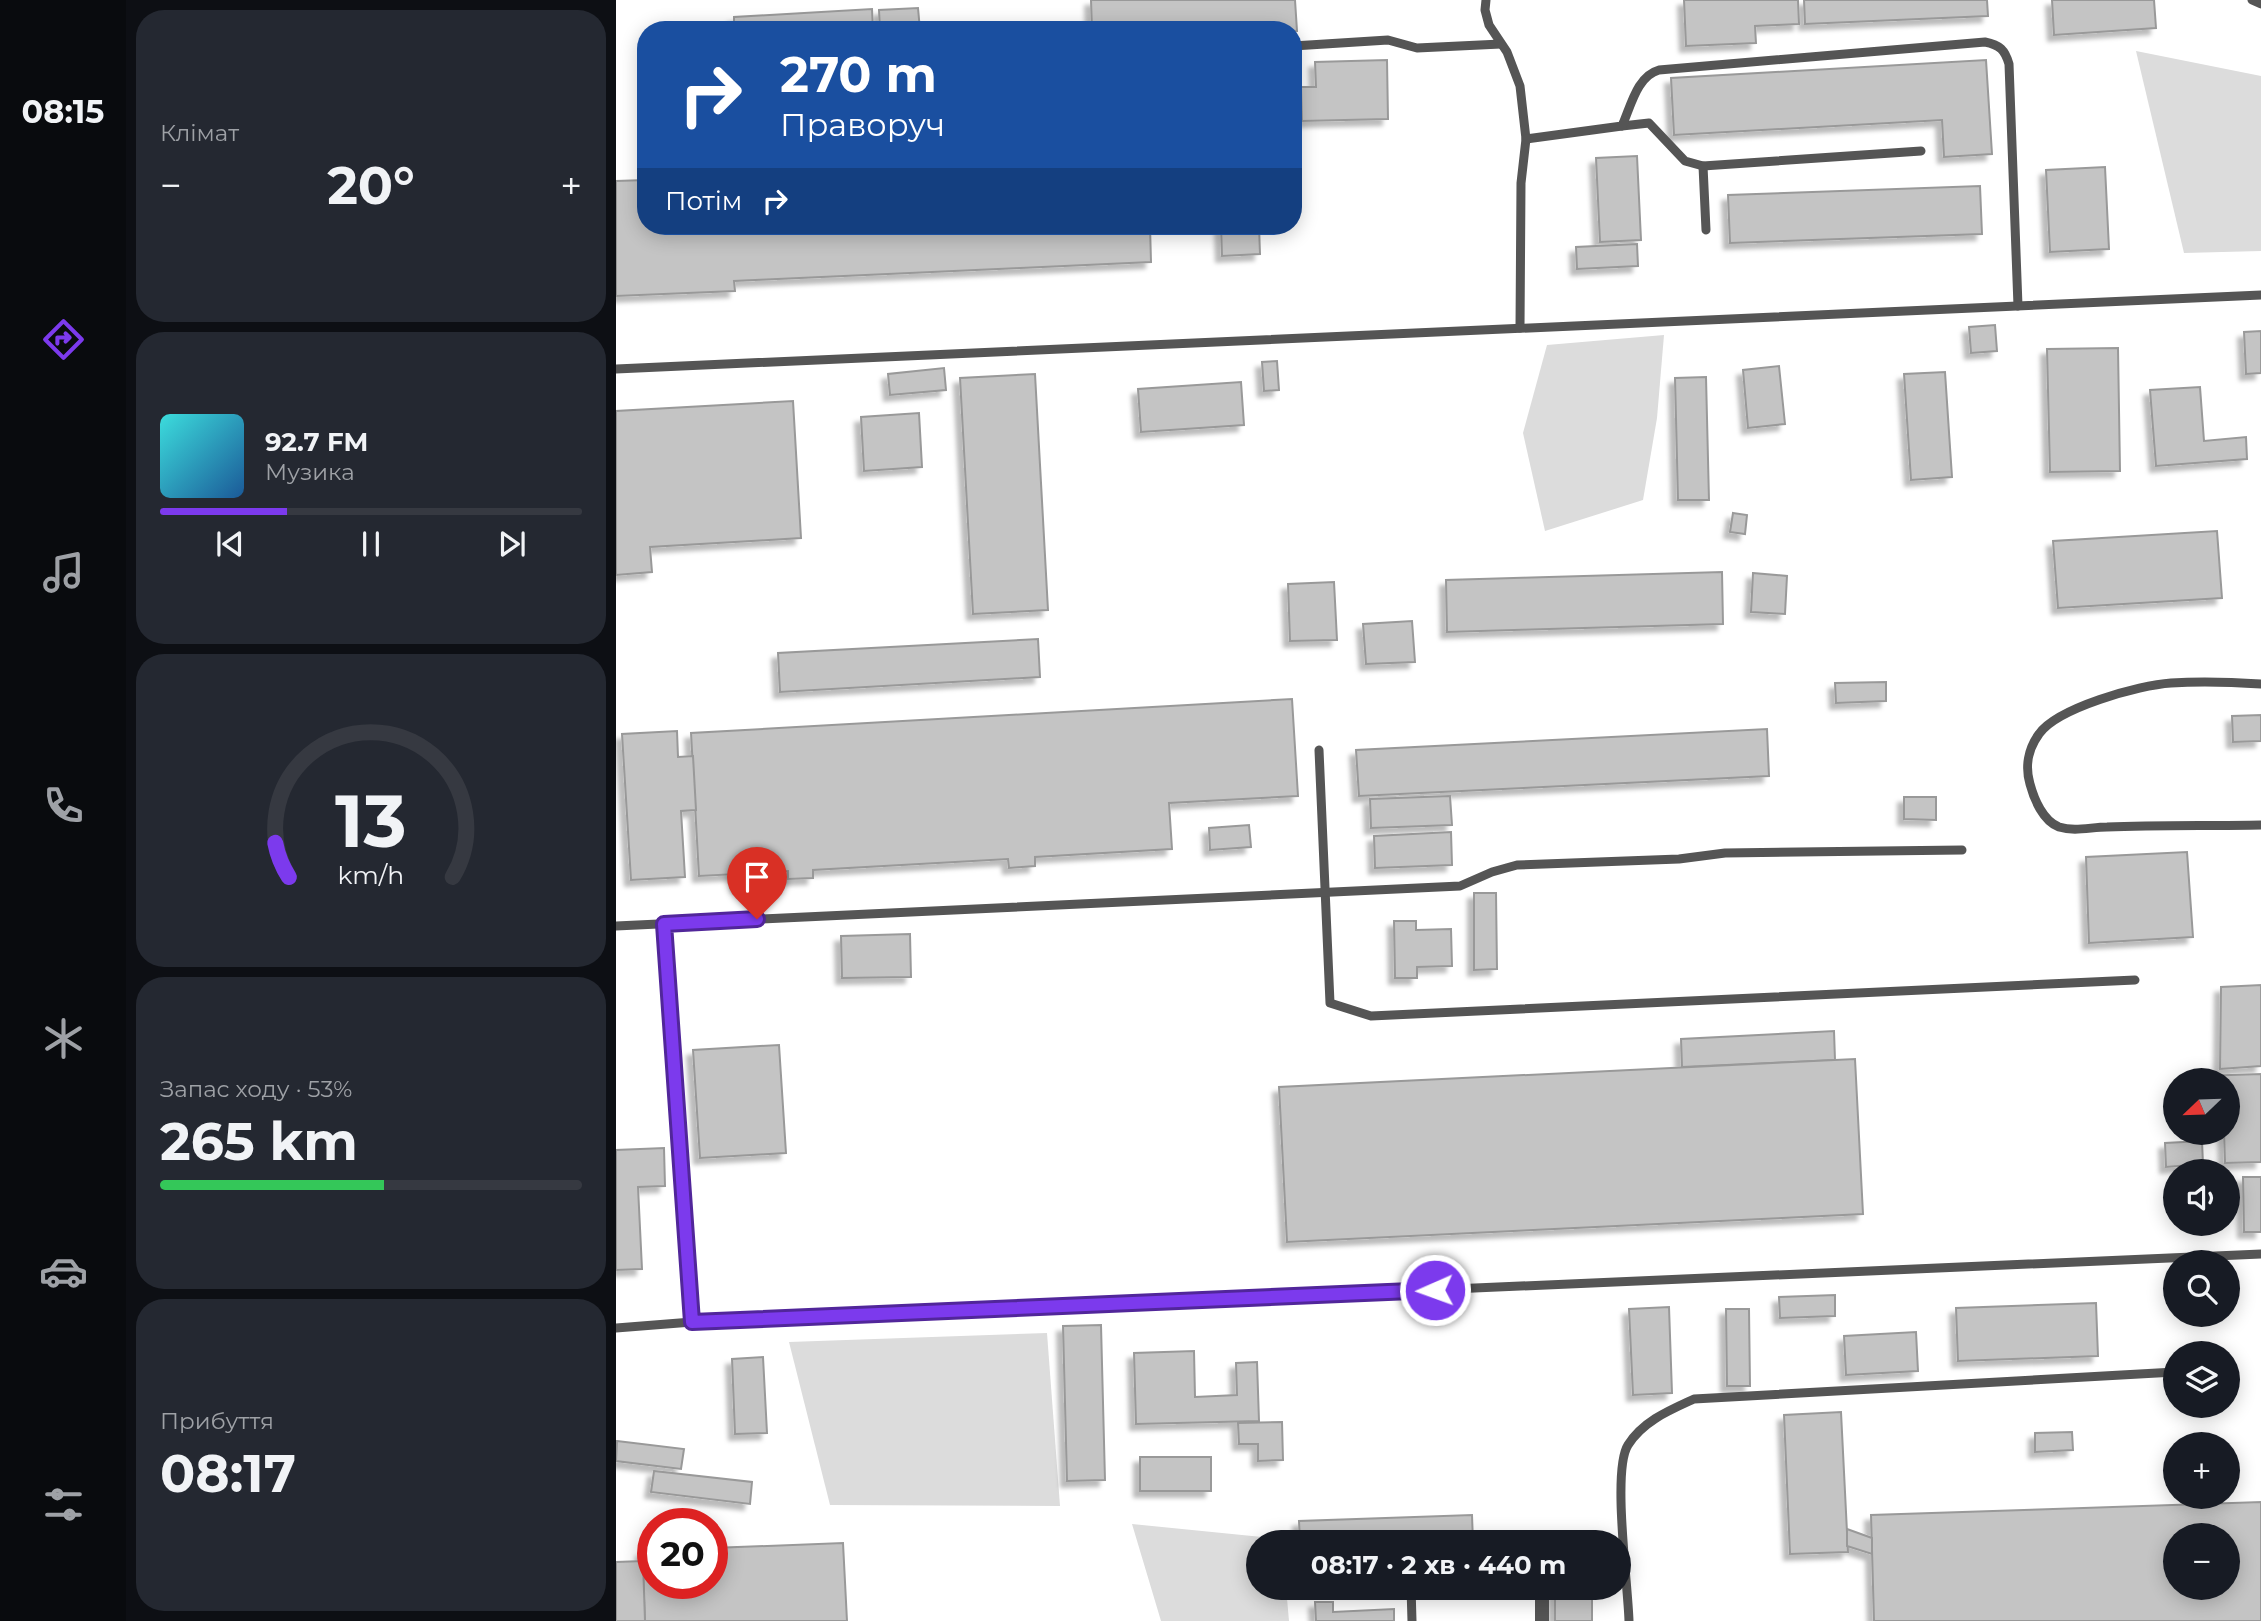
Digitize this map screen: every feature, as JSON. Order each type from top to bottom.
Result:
[{"type":"street","points":[[1542,1600],[1542,1621]]},
{"type":"lane","points":[[1486,0],[1485,10],[1489,25],[1507,52],[1520,86],[1526,139],[1521,183],[1520,328]]},
{"type":"lane","points":[[2252,0],[2261,4]]},
{"type":"lane","points":[[1302,45],[1388,40],[1417,48],[1502,44]]},
{"type":"lane","points":[[1622,125],[1645,77],[1659,70],[1986,42],[1997,45],[2006,52],[2009,64],[2018,306]]},
{"type":"lane","points":[[1526,139],[1649,123],[1685,161],[1703,166],[1921,151]]},
{"type":"lane","points":[[1703,166],[1706,230]]},
{"type":"lane","points":[[616,369],[2261,295]]},
{"type":"lane","points":[[2261,684],[2224,681],[2168,683],[2130,690],[2088,704],[2040,732],[2029,751],[2027,774],[2033,794],[2044,815],[2056,826],[2071,830],[2261,825]]},
{"type":"lane","points":[[1319,750],[1330,1003],[1371,1016],[2135,980]]},
{"type":"lane","points":[[616,926],[1460,886],[1517,865],[1678,859],[1725,853],[1962,850]]},
{"type":"lane","points":[[664,924],[692,1322]]},
{"type":"lane","points":[[616,1328],[692,1322],[2261,1254]]},
{"type":"lane","points":[[1629,1621],[1629,1588],[1621,1504],[1622,1459],[1629,1444],[1648,1423],[1666,1412],[1694,1399],[2163,1373]]},
{"type":"lane","points":[[1411,1600],[1412,1621]]},
{"type":"shaded area","points":[[2136,51],[2261,76],[2261,251],[2184,253]]},
{"type":"shaded area","points":[[1664,335],[1657,418],[1643,500],[1545,531],[1523,433],[1547,345]]},
{"type":"shaded area","points":[[1047,1333],[1060,1506],[830,1505],[789,1342]]},
{"type":"shaded area","points":[[1132,1524],[1246,1535],[1246,1600],[1287,1600],[1289,1621],[1161,1621]]},
{"type":"building","points":[[1091,0],[1295,0],[1296,21],[1092,21]]},
{"type":"building","points":[[1684,0],[1798,0],[1799,24],[1755,26],[1756,43],[1686,46]]},
{"type":"building","points":[[1804,0],[1987,0],[1988,16],[1805,24]]},
{"type":"building","points":[[2052,0],[2154,0],[2156,28],[2054,35]]},
{"type":"building","points":[[918,8],[919,21],[880,21],[879,10]]},
{"type":"building","points":[[872,9],[873,21],[734,21],[734,17]]},
{"type":"building","points":[[1387,60],[1388,119],[1302,121],[1302,87],[1316,87],[1315,62]]},
{"type":"building","points":[[1986,60],[1992,154],[1944,157],[1942,120],[1674,135],[1671,78]]},
{"type":"building","points":[[1637,156],[1641,240],[1600,242],[1596,158]]},
{"type":"building","points":[[2105,167],[2109,249],[2050,252],[2046,170]]},
{"type":"building","points":[[637,180],[637,235],[1150,235],[1151,262],[734,281],[735,291],[616,296],[616,181]]},
{"type":"building","points":[[1980,186],[1982,234],[1730,243],[1728,195]]},
{"type":"building","points":[[1221,235],[1259,235],[1260,254],[1222,256]]},
{"type":"building","points":[[1637,244],[1638,266],[1577,269],[1576,247]]},
{"type":"building","points":[[1995,325],[1997,351],[1971,353],[1969,327]]},
{"type":"building","points":[[2261,331],[2261,373],[2246,374],[2244,332]]},
{"type":"building","points":[[2118,348],[2120,471],[2050,472],[2047,349]]},
{"type":"building","points":[[1277,361],[1279,390],[1264,391],[1262,362]]},
{"type":"building","points":[[1779,366],[1785,424],[1748,428],[1743,370]]},
{"type":"building","points":[[944,368],[946,390],[890,395],[888,374]]},
{"type":"building","points":[[1945,372],[1952,477],[1911,480],[1904,374]]},
{"type":"building","points":[[1035,374],[1048,610],[973,614],[960,378]]},
{"type":"building","points":[[1706,377],[1709,500],[1678,500],[1675,378]]},
{"type":"building","points":[[1241,382],[1244,425],[1141,432],[1138,389]]},
{"type":"building","points":[[2200,387],[2204,441],[2246,437],[2247,459],[2156,466],[2150,390]]},
{"type":"building","points":[[793,401],[801,538],[650,547],[652,572],[616,575],[616,411]]},
{"type":"building","points":[[919,413],[922,467],[864,471],[861,417]]},
{"type":"building","points":[[1733,513],[1747,515],[1745,534],[1730,532]]},
{"type":"building","points":[[2217,531],[2222,598],[2058,608],[2053,541]]},
{"type":"building","points":[[1722,572],[1723,624],[1447,632],[1446,580]]},
{"type":"building","points":[[1753,573],[1787,576],[1785,614],[1751,612]]},
{"type":"building","points":[[1334,582],[1337,640],[1290,641],[1288,584]]},
{"type":"building","points":[[1412,621],[1415,662],[1366,664],[1363,624]]},
{"type":"building","points":[[1038,639],[1040,677],[780,692],[778,653]]},
{"type":"building","points":[[1886,682],[1886,701],[1836,703],[1835,683]]},
{"type":"building","points":[[1292,699],[1298,796],[1169,803],[1172,849],[1035,857],[1035,866],[1009,868],[1008,859],[813,870],[813,878],[788,879],[788,871],[762,873],[763,885],[738,886],[737,874],[699,876],[691,733]]},
{"type":"building","points":[[2261,715],[2261,741],[2233,742],[2232,716]]},
{"type":"building","points":[[1767,729],[1769,776],[1359,796],[1356,750]]},
{"type":"building","points":[[677,731],[678,757],[693,756],[696,810],[681,811],[685,877],[631,880],[622,734]]},
{"type":"building","points":[[1450,796],[1452,825],[1371,828],[1370,799]]},
{"type":"building","points":[[1904,797],[1936,797],[1936,820],[1904,819]]},
{"type":"building","points":[[1249,825],[1251,847],[1210,850],[1209,828]]},
{"type":"building","points":[[1451,832],[1452,865],[1375,868],[1374,836]]},
{"type":"building","points":[[2187,852],[2193,937],[2089,943],[2086,857]]},
{"type":"building","points":[[1474,893],[1496,893],[1497,969],[1474,970]]},
{"type":"building","points":[[1394,921],[1416,921],[1416,930],[1451,929],[1452,966],[1417,967],[1417,978],[1395,978]]},
{"type":"building","points":[[910,934],[911,977],[842,978],[841,936]]},
{"type":"building","points":[[2261,985],[2261,1066],[2220,1068],[2221,987]]},
{"type":"building","points":[[1834,1031],[1835,1060],[1682,1067],[1681,1039]]},
{"type":"building","points":[[779,1045],[786,1153],[700,1158],[693,1050]]},
{"type":"building","points":[[1855,1059],[1863,1214],[1287,1242],[1279,1087]]},
{"type":"building","points":[[2261,1074],[2261,1162],[2240,1163],[2240,1159],[2225,1159],[2224,1145],[2240,1145],[2240,1075]]},
{"type":"building","points":[[2165,1145],[2202,1145],[2203,1159],[2166,1159]]},
{"type":"building","points":[[664,1148],[665,1186],[638,1187],[642,1269],[616,1270],[616,1150]]},
{"type":"building","points":[[2243,1177],[2261,1177],[2261,1232],[2244,1232]]},
{"type":"building","points":[[1835,1295],[1835,1316],[1780,1318],[1779,1297]]},
{"type":"building","points":[[2096,1303],[2098,1356],[1958,1361],[1956,1308]]},
{"type":"building","points":[[1669,1307],[1672,1393],[1633,1395],[1629,1309]]},
{"type":"building","points":[[1726,1309],[1749,1309],[1750,1386],[1727,1386]]},
{"type":"building","points":[[1101,1325],[1105,1480],[1067,1481],[1063,1326]]},
{"type":"building","points":[[1916,1332],[1918,1371],[1846,1375],[1844,1336]]},
{"type":"building","points":[[1194,1351],[1195,1397],[1237,1395],[1236,1363],[1257,1362],[1259,1421],[1136,1424],[1134,1353]]},
{"type":"building","points":[[763,1357],[767,1433],[735,1434],[732,1359]]},
{"type":"building","points":[[1841,1412],[1848,1552],[1790,1554],[1784,1415]]},
{"type":"building","points":[[1282,1422],[1283,1460],[1258,1461],[1258,1444],[1239,1444],[1238,1423]]},
{"type":"building","points":[[2072,1432],[2073,1450],[2035,1452],[2035,1433]]},
{"type":"building","points":[[617,1441],[684,1449],[681,1469],[616,1461]]},
{"type":"building","points":[[1140,1457],[1211,1457],[1211,1491],[1140,1491]]},
{"type":"building","points":[[654,1471],[752,1482],[750,1504],[651,1492]]},
{"type":"building","points":[[2261,1502],[2261,1621],[1874,1621],[1871,1515],[2163,1505],[2163,1509],[2240,1509],[2240,1503]]},
{"type":"building","points":[[1472,1515],[1473,1530],[1299,1530],[1299,1521]]},
{"type":"building","points":[[1847,1529],[1872,1538],[1872,1554],[1847,1546]]},
{"type":"building","points":[[843,1543],[847,1621],[645,1621],[644,1599],[728,1599],[728,1547]]},
{"type":"building","points":[[637,1561],[637,1599],[644,1599],[645,1621],[616,1621],[616,1562]]},
{"type":"building","points":[[1555,1600],[1592,1600],[1592,1621],[1555,1621]]},
{"type":"building","points":[[1315,1602],[1333,1602],[1333,1612],[1394,1609],[1394,1621],[1316,1621]]},
{"type":"route","points":[[757,919],[664,924],[692,1322],[1435,1290]]}]
